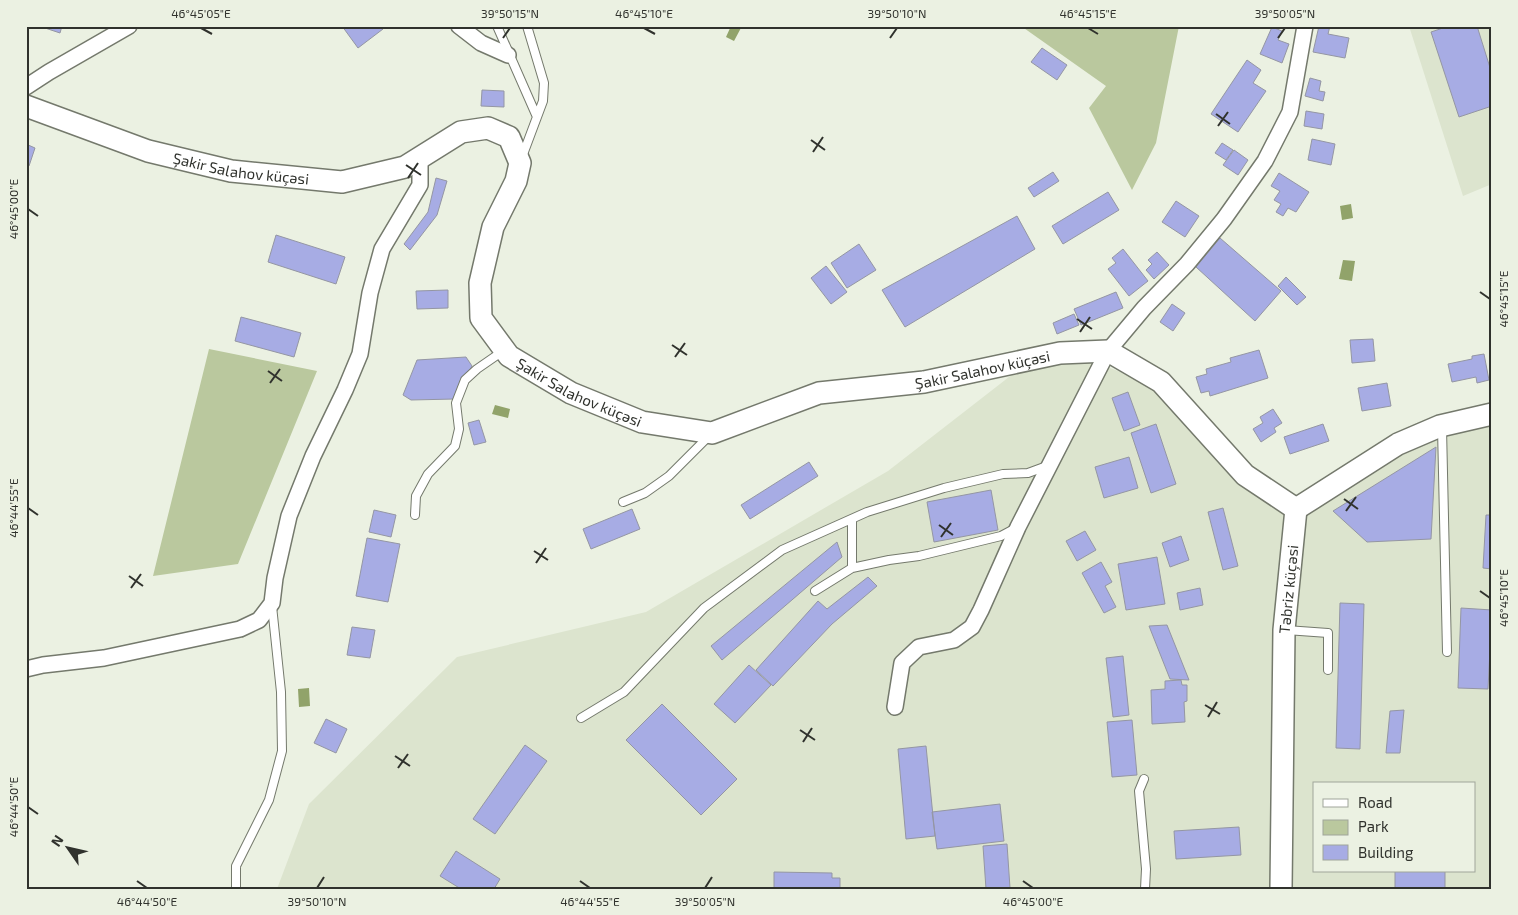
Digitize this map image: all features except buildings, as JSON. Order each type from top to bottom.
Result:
[{"type":"street","points":[[26,87],[129,26]]},
{"type":"street","points":[[459,26],[481,43],[508,55]]},
{"type":"street","points":[[895,707],[902,663],[919,647],[954,640],[972,627],[1018,527],[1108,351],[1224,219],[1265,161],[1290,112],[1304,26]]},
{"type":"street","name":"Şakir Salahov küçəsi","points":[[26,106],[148,151],[231,172],[342,182],[405,167],[461,132],[488,128],[509,137],[520,164],[516,181],[493,227],[480,283],[481,318],[509,356],[572,394],[642,422],[712,433],[819,393],[924,382],[1060,352],[1108,351]]},
{"type":"street","points":[[26,669],[43,665],[104,658],[240,629],[259,620],[272,603],[275,578],[289,516],[313,456],[360,354],[370,293],[382,250],[420,185],[420,158]]},
{"type":"street","points":[[1108,351],[1161,382],[1245,475],[1296,509],[1398,444],[1442,426],[1492,414]]},
{"type":"street","name":"Təbriz küçəsi","points":[[1281,889],[1284,630],[1296,509]]},
{"type":"lane","points":[[497,26],[508,55],[537,117]]},
{"type":"lane","points":[[520,164],[543,100],[544,83],[527,26]]},
{"type":"lane","points":[[414,515],[416,496],[428,474],[455,446],[459,429],[456,403],[465,380],[504,350]]},
{"type":"lane","points":[[1442,426],[1447,652]]},
{"type":"lane","points":[[623,502],[645,493],[669,476],[712,433]]},
{"type":"lane","points":[[582,718],[624,692],[704,608],[782,550],[868,512],[944,488],[1003,474],[1028,472],[1049,465]]},
{"type":"lane","points":[[852,519],[852,568]]},
{"type":"lane","points":[[815,591],[852,568],[919,556],[1001,536],[1018,527]]},
{"type":"lane","points":[[236,889],[236,866],[269,800],[282,751],[280,692],[272,603]]},
{"type":"lane","points":[[1284,630],[1328,633],[1328,670]]},
{"type":"lane","points":[[1144,779],[1139,791],[1146,869],[1145,889]]},
{"type":"shaded area","points":[[731,26],[742,26],[734,41],[726,37]]},
{"type":"shaded area","points":[[1409,26],[1492,26],[1492,184],[1463,196]]},
{"type":"shaded area","points":[[1351,204],[1353,218],[1342,220],[1340,206]]},
{"type":"shaded area","points":[[1343,260],[1355,261],[1352,281],[1339,279]]},
{"type":"shaded area","points":[[1050,345],[1144,381],[1284,512],[1400,451],[1492,423],[1492,889],[277,889],[309,804],[457,657],[646,612],[888,471]]},
{"type":"shaded area","points":[[495,405],[510,409],[508,418],[492,414]]},
{"type":"shaded area","points":[[309,688],[310,706],[299,707],[298,689]]},
{"type":"green space","points":[[1021,26],[1179,26],[1156,143],[1132,190],[1089,108],[1106,86]]},
{"type":"green space","points":[[209,349],[317,371],[238,564],[153,576]]}]
